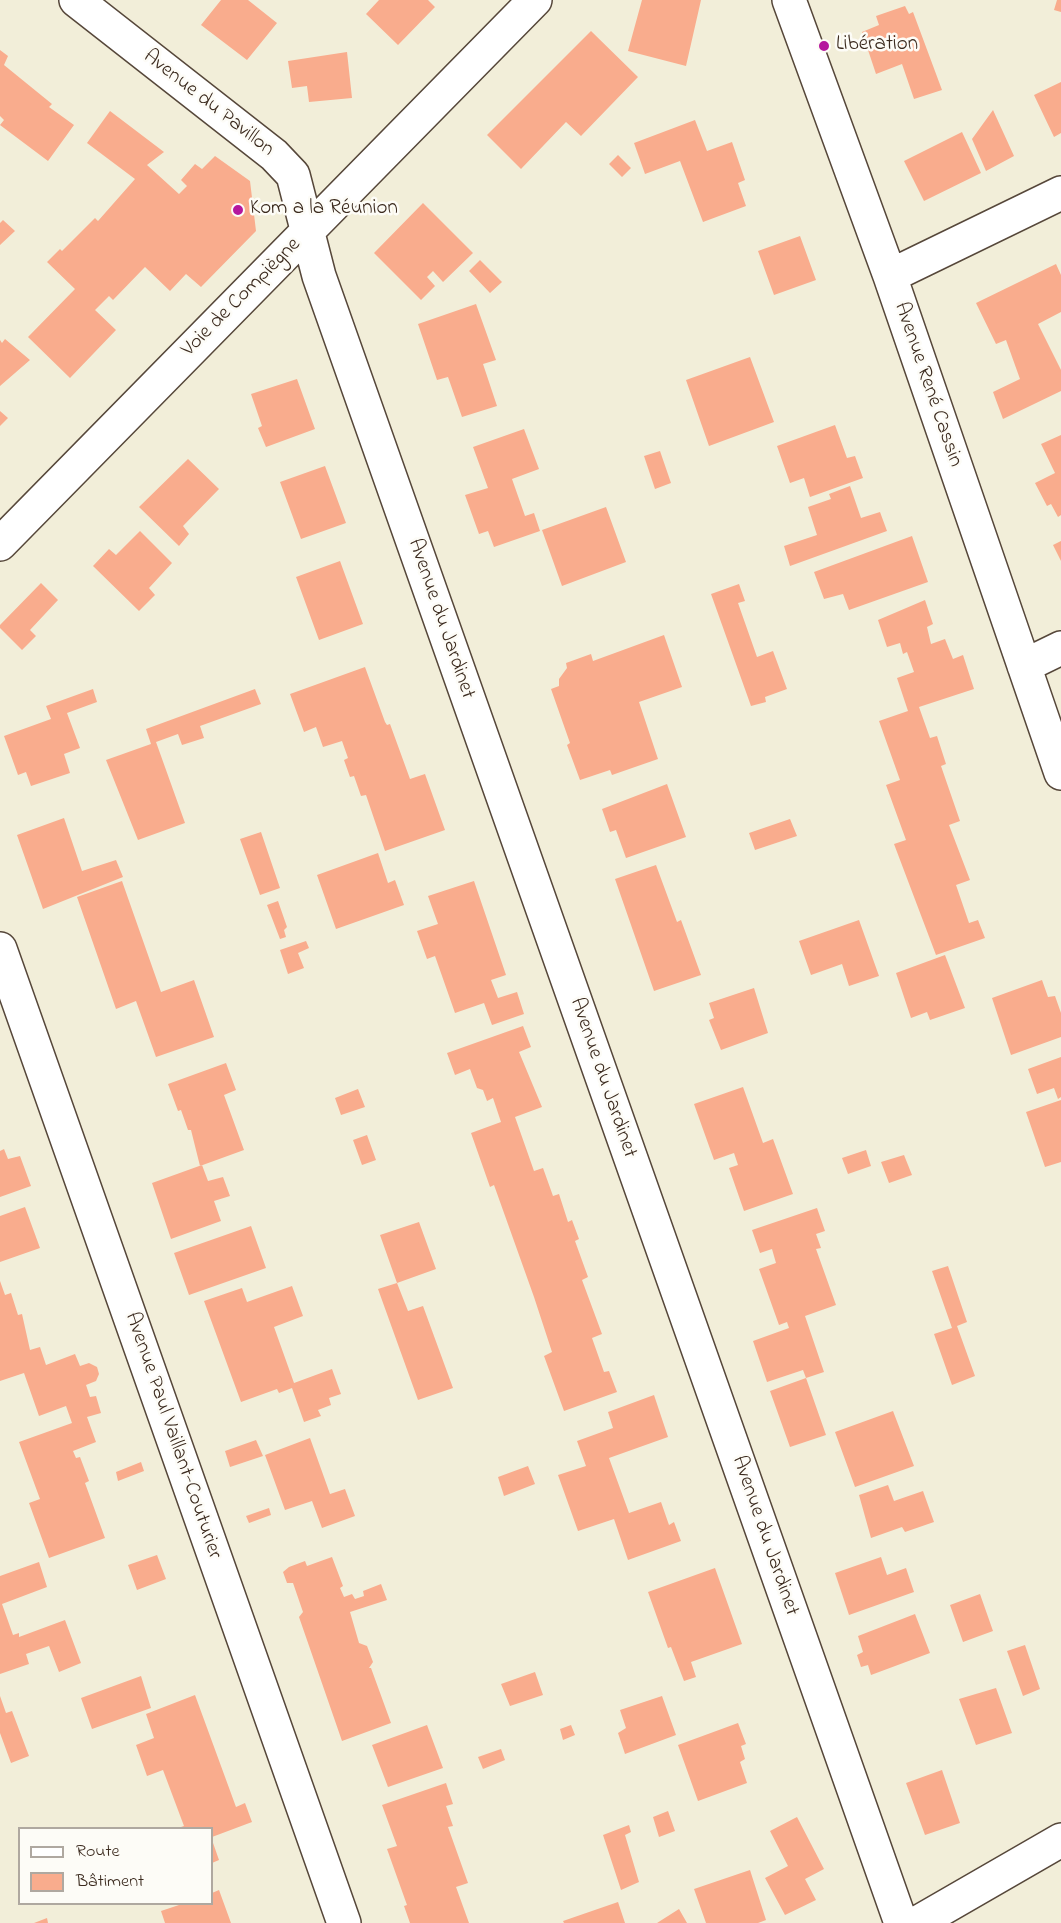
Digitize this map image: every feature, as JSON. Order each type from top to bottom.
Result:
[{"type":"street","name":"Avenue du Pavillon","points":[[76,0],[274,155],[293,175],[308,231]]},
{"type":"street","name":"Voie de Compiègne","points":[[0,544],[535,0]]},
{"type":"street","name":"Avenue René Cassin","points":[[789,0],[890,276],[1061,773]]},
{"type":"street","points":[[890,276],[1061,193]]},
{"type":"street","name":"Avenue du Jardinet","points":[[308,231],[319,276],[901,1923]]},
{"type":"street","points":[[1024,666],[1061,648]]},
{"type":"street","name":"Avenue Paul Vaillant-Couturier","points":[[0,949],[344,1923]]},
{"type":"street","points":[[917,1923],[1061,1840]]},
{"type":"building","points":[[221,0],[248,0],[277,23],[247,60],[201,25]]},
{"type":"building","points":[[379,0],[428,0],[435,7],[398,45],[366,14]]},
{"type":"building","points":[[642,0],[701,0],[686,66],[628,51]]},
{"type":"building","points":[[1057,0],[1061,0],[1061,12],[1054,10]]},
{"type":"building","points":[[905,6],[909,14],[913,12],[942,90],[914,99],[902,64],[876,74],[862,32],[879,25],[876,16]]},
{"type":"building","points":[[591,31],[638,77],[581,136],[566,122],[521,169],[487,135]]},
{"type":"building","points":[[0,50],[8,56],[4,65],[52,104],[49,107],[74,125],[48,161],[0,125],[4,120],[0,116]]},
{"type":"building","points":[[347,52],[352,98],[309,102],[307,86],[292,88],[288,61]]},
{"type":"building","points":[[1061,82],[1061,133],[1054,137],[1034,95]]},
{"type":"building","points":[[993,110],[1014,156],[986,171],[972,139]]},
{"type":"building","points":[[110,111],[164,152],[147,165],[179,194],[187,186],[181,180],[195,164],[202,169],[215,156],[250,181],[256,231],[201,287],[186,274],[170,291],[145,267],[113,300],[109,296],[95,310],[116,330],[70,378],[28,337],[75,289],[47,262],[60,249],[62,251],[95,218],[98,221],[135,179],[87,143]]},
{"type":"building","points":[[695,120],[707,151],[732,142],[745,180],[738,183],[746,206],[703,222],[680,161],[645,174],[634,143]]},
{"type":"building","points":[[962,132],[981,173],[924,201],[904,161]]},
{"type":"building","points":[[618,155],[631,168],[622,177],[609,164]]},
{"type":"building","points":[[423,203],[473,253],[443,282],[433,271],[427,277],[435,286],[421,300],[374,253]]},
{"type":"building","points":[[3,220],[15,231],[0,245],[0,223]]},
{"type":"building","points":[[800,236],[816,280],[774,295],[758,251]]},
{"type":"building","points":[[480,260],[502,282],[490,293],[469,271]]},
{"type":"building","points":[[1056,264],[1061,275],[1061,312],[1038,324],[1061,370],[1061,391],[1003,419],[993,392],[1020,379],[1006,340],[996,344],[976,303]]},
{"type":"building","points":[[476,304],[496,360],[483,364],[497,406],[462,417],[448,377],[437,380],[418,324]]},
{"type":"building","points":[[5,339],[30,360],[0,386],[0,340],[2,343]]},
{"type":"building","points":[[750,357],[774,422],[709,446],[686,380]]},
{"type":"building","points":[[297,379],[315,429],[266,447],[258,428],[262,426],[251,394]]},
{"type":"building","points":[[0,411],[8,418],[0,426]]},
{"type":"building","points":[[835,425],[847,458],[855,456],[863,478],[810,497],[804,478],[790,483],[777,446]]},
{"type":"building","points":[[524,429],[539,469],[512,479],[525,516],[534,513],[540,531],[494,547],[488,531],[479,534],[465,495],[488,488],[473,447]]},
{"type":"building","points":[[1061,435],[1061,515],[1058,517],[1051,504],[1047,506],[1035,483],[1055,473],[1041,444]]},
{"type":"building","points":[[660,451],[671,483],[655,489],[644,456]]},
{"type":"building","points":[[188,459],[219,489],[183,526],[189,534],[179,546],[139,507]]},
{"type":"building","points":[[325,466],[346,523],[301,539],[280,482]]},
{"type":"building","points":[[850,486],[861,518],[880,512],[887,531],[790,566],[784,546],[817,535],[808,507],[831,499],[829,494]]},
{"type":"building","points":[[606,507],[626,562],[562,586],[542,530]]},
{"type":"building","points":[[140,531],[172,563],[149,588],[155,595],[139,611],[93,566],[109,549],[116,555]]},
{"type":"building","points":[[912,536],[928,582],[849,610],[843,594],[824,599],[814,572]]},
{"type":"building","points":[[1061,541],[1061,561],[1053,545]]},
{"type":"building","points":[[340,561],[363,624],[319,640],[296,577]]},
{"type":"building","points":[[41,583],[58,600],[30,630],[36,636],[22,650],[0,628],[0,625]]},
{"type":"building","points":[[739,584],[745,601],[738,603],[757,657],[773,651],[787,689],[765,697],[766,702],[751,706],[711,594]]},
{"type":"building","points":[[925,600],[933,624],[927,627],[931,644],[945,639],[953,659],[963,655],[974,689],[919,707],[930,738],[937,736],[946,764],[941,766],[960,821],[949,825],[970,880],[956,885],[969,923],[978,920],[985,938],[936,955],[894,844],[906,840],[886,785],[900,780],[879,721],[908,711],[897,678],[914,672],[907,652],[903,654],[900,643],[887,647],[878,620]]},
{"type":"building","points":[[664,635],[682,687],[639,702],[658,759],[612,775],[610,770],[580,780],[551,689],[559,686],[559,679],[567,668],[566,663],[591,654],[593,661]]},
{"type":"building","points":[[365,667],[385,722],[387,725],[390,724],[410,779],[425,774],[445,830],[385,851],[366,795],[361,796],[354,776],[350,777],[344,760],[348,758],[342,741],[323,747],[316,727],[304,732],[290,694]]},
{"type":"building","points":[[93,689],[97,702],[67,713],[80,748],[64,754],[70,773],[31,786],[26,772],[18,775],[4,736],[51,719],[46,706]]},
{"type":"building","points":[[255,689],[261,704],[200,726],[204,738],[182,745],[178,734],[156,742],[185,823],[138,840],[106,760],[151,744],[146,729]]},
{"type":"building","points":[[667,784],[686,837],[626,858],[616,830],[610,832],[602,809]]},
{"type":"building","points":[[64,818],[82,871],[116,860],[123,877],[43,909],[17,835]]},
{"type":"building","points":[[790,819],[797,836],[755,850],[749,833]]},
{"type":"building","points":[[261,832],[280,888],[260,895],[240,839]]},
{"type":"building","points":[[378,853],[388,883],[395,880],[404,905],[336,929],[317,875]]},
{"type":"building","points":[[656,865],[677,922],[681,920],[701,975],[654,991],[615,879]]},
{"type":"building","points":[[122,881],[161,992],[194,980],[214,1037],[156,1057],[136,1001],[116,1009],[77,897]]},
{"type":"building","points":[[474,881],[506,975],[491,980],[498,998],[517,992],[524,1014],[492,1025],[484,1003],[455,1013],[435,956],[427,959],[417,931],[438,924],[428,896]]},
{"type":"building","points":[[278,901],[287,927],[284,930],[286,937],[280,939],[267,905]]},
{"type":"building","points":[[859,920],[879,976],[849,986],[842,964],[811,975],[799,941]]},
{"type":"building","points":[[306,941],[309,948],[298,953],[304,968],[288,974],[280,950]]},
{"type":"building","points":[[945,955],[965,1008],[930,1020],[927,1012],[911,1018],[896,973]]},
{"type":"building","points":[[1042,980],[1048,997],[1055,996],[1061,1013],[1061,1037],[1011,1055],[992,998]]},
{"type":"building","points":[[754,988],[768,1033],[721,1050],[709,1020],[714,1018],[709,1003]]},
{"type":"building","points":[[523,1026],[531,1047],[519,1052],[542,1107],[515,1117],[534,1171],[543,1168],[553,1196],[559,1194],[568,1222],[572,1220],[579,1239],[575,1241],[588,1277],[582,1280],[602,1334],[592,1338],[604,1372],[609,1371],[617,1392],[564,1411],[544,1356],[552,1352],[534,1297],[494,1185],[490,1187],[471,1133],[501,1122],[493,1098],[487,1101],[483,1090],[477,1088],[470,1069],[455,1075],[447,1053]]},
{"type":"building","points":[[1061,1057],[1061,1097],[1058,1099],[1054,1088],[1037,1094],[1028,1069]]},
{"type":"building","points":[[226,1063],[236,1090],[224,1095],[244,1150],[200,1166],[191,1130],[188,1130],[181,1110],[178,1111],[168,1084]]},
{"type":"building","points":[[743,1087],[763,1143],[773,1139],[793,1194],[744,1211],[729,1168],[738,1165],[734,1153],[714,1160],[694,1104]]},
{"type":"building","points":[[358,1089],[365,1107],[341,1115],[335,1098]]},
{"type":"building","points":[[1061,1100],[1061,1162],[1045,1167],[1026,1112]]},
{"type":"building","points":[[367,1135],[376,1160],[362,1165],[353,1140]]},
{"type":"building","points":[[4,1149],[8,1159],[20,1156],[31,1186],[0,1197],[0,1151]]},
{"type":"building","points":[[866,1150],[871,1166],[848,1174],[842,1158]]},
{"type":"building","points":[[904,1155],[912,1175],[889,1183],[881,1162]]},
{"type":"building","points":[[202,1165],[208,1181],[223,1177],[230,1196],[214,1201],[221,1221],[171,1239],[152,1183]]},
{"type":"building","points":[[25,1207],[40,1248],[0,1262],[0,1216]]},
{"type":"building","points":[[817,1208],[825,1231],[816,1234],[821,1248],[816,1249],[836,1305],[805,1316],[824,1372],[806,1378],[803,1370],[767,1382],[753,1341],[789,1328],[787,1322],[779,1325],[759,1269],[776,1263],[772,1249],[760,1253],[752,1230]]},
{"type":"building","points":[[419,1222],[436,1269],[397,1283],[380,1235]]},
{"type":"building","points":[[251,1226],[266,1268],[189,1295],[174,1253]]},
{"type":"building","points":[[948,1266],[967,1322],[957,1326],[975,1376],[952,1385],[934,1334],[952,1328],[932,1271]]},
{"type":"building","points":[[0,1281],[5,1295],[11,1293],[18,1315],[22,1314],[30,1350],[40,1347],[46,1365],[75,1354],[80,1366],[89,1363],[97,1367],[99,1374],[96,1381],[86,1385],[90,1397],[96,1396],[101,1413],[87,1417],[96,1442],[73,1451],[76,1458],[80,1457],[89,1481],[85,1483],[105,1538],[49,1558],[29,1503],[40,1499],[19,1442],[72,1423],[66,1406],[39,1416],[24,1373],[0,1381]]},
{"type":"building","points":[[397,1283],[408,1311],[423,1306],[453,1388],[418,1400],[378,1289]]},
{"type":"building","points":[[292,1286],[303,1316],[274,1327],[294,1383],[332,1369],[341,1394],[329,1398],[331,1405],[318,1410],[321,1416],[304,1422],[292,1388],[279,1393],[277,1389],[241,1402],[204,1301],[242,1288],[247,1302]]},
{"type":"building","points":[[806,1378],[826,1435],[790,1447],[770,1391]]},
{"type":"building","points":[[654,1395],[668,1437],[609,1458],[629,1513],[661,1502],[669,1525],[674,1522],[681,1541],[628,1560],[614,1519],[578,1531],[558,1475],[586,1466],[577,1441],[613,1428],[608,1412]]},
{"type":"building","points":[[893,1411],[914,1466],[855,1487],[835,1432]]},
{"type":"building","points":[[310,1438],[330,1494],[345,1489],[355,1516],[322,1528],[312,1501],[285,1510],[265,1455]]},
{"type":"building","points":[[256,1440],[263,1456],[230,1467],[225,1451]]},
{"type":"building","points":[[141,1462],[144,1471],[118,1481],[116,1472]]},
{"type":"building","points":[[528,1466],[535,1484],[504,1496],[498,1477]]},
{"type":"building","points":[[888,1485],[894,1501],[923,1491],[934,1522],[905,1532],[902,1527],[871,1538],[859,1495]]},
{"type":"building","points":[[269,1508],[271,1515],[249,1523],[246,1516]]},
{"type":"building","points":[[157,1555],[166,1579],[137,1590],[128,1565]]},
{"type":"building","points":[[332,1557],[343,1586],[340,1588],[344,1597],[352,1594],[355,1599],[364,1596],[363,1591],[381,1584],[387,1600],[350,1612],[359,1643],[367,1646],[373,1662],[369,1668],[371,1668],[391,1723],[342,1741],[299,1617],[303,1612],[293,1583],[287,1583],[283,1572],[305,1561],[307,1566]]},
{"type":"building","points":[[881,1557],[887,1575],[906,1568],[914,1592],[849,1615],[835,1573]]},
{"type":"building","points":[[39,1562],[47,1587],[2,1604],[13,1635],[19,1633],[19,1637],[65,1620],[81,1663],[59,1672],[49,1646],[26,1654],[29,1664],[0,1674],[0,1576]]},
{"type":"building","points":[[715,1568],[742,1644],[691,1662],[696,1677],[684,1681],[671,1647],[668,1648],[648,1592]]},
{"type":"building","points":[[980,1594],[993,1631],[963,1642],[950,1605]]},
{"type":"building","points":[[915,1614],[930,1653],[871,1675],[868,1665],[861,1667],[857,1655],[863,1652],[858,1636]]},
{"type":"building","points":[[1025,1645],[1040,1689],[1023,1696],[1007,1651]]},
{"type":"building","points":[[535,1672],[543,1695],[510,1706],[501,1684]]},
{"type":"building","points":[[141,1676],[151,1708],[92,1729],[81,1698]]},
{"type":"building","points":[[996,1688],[1012,1733],[976,1745],[959,1699]]},
{"type":"building","points":[[195,1695],[236,1807],[245,1803],[252,1822],[213,1837],[213,1827],[181,1827],[184,1826],[163,1770],[147,1776],[136,1745],[154,1738],[146,1714]]},
{"type":"building","points":[[0,1696],[6,1713],[12,1711],[29,1756],[11,1763],[0,1733]]},
{"type":"building","points":[[662,1696],[676,1735],[625,1754],[618,1733],[626,1728],[620,1710]]},
{"type":"building","points":[[738,1723],[746,1744],[741,1746],[745,1759],[740,1762],[747,1783],[698,1801],[678,1745]]},
{"type":"building","points":[[427,1725],[443,1768],[388,1787],[372,1745]]},
{"type":"building","points":[[571,1725],[575,1735],[563,1740],[560,1729]]},
{"type":"building","points":[[501,1749],[505,1760],[483,1769],[478,1757]]},
{"type":"building","points":[[942,1770],[960,1823],[925,1835],[906,1783]]},
{"type":"building","points":[[446,1783],[453,1804],[446,1806],[453,1826],[448,1827],[468,1883],[456,1887],[469,1923],[410,1923],[404,1906],[407,1905],[387,1849],[397,1846],[382,1805]]},
{"type":"building","points":[[668,1811],[675,1831],[659,1837],[653,1817]]},
{"type":"building","points":[[797,1817],[824,1869],[805,1879],[816,1900],[785,1915],[765,1878],[788,1866],[770,1831]]},
{"type":"building","points":[[629,1825],[631,1832],[625,1835],[639,1882],[621,1890],[603,1835]]},
{"type":"building","points":[[213,1843],[219,1860],[213,1863]]},
{"type":"building","points":[[750,1870],[766,1920],[758,1923],[706,1923],[694,1889]]},
{"type":"building","points":[[219,1890],[231,1923],[165,1923],[161,1911],[179,1905],[213,1905],[213,1893]]},
{"type":"building","points":[[618,1902],[625,1923],[564,1923],[563,1921]]},
{"type":"building","points":[[679,1909],[687,1923],[657,1923]]},
{"type":"building","points":[[47,1918],[48,1923],[34,1923]]},
{"type":"place","name":"Libération","points":[[824,46]]},
{"type":"place","name":"Kom a la Réunion","points":[[238,210]]}]
